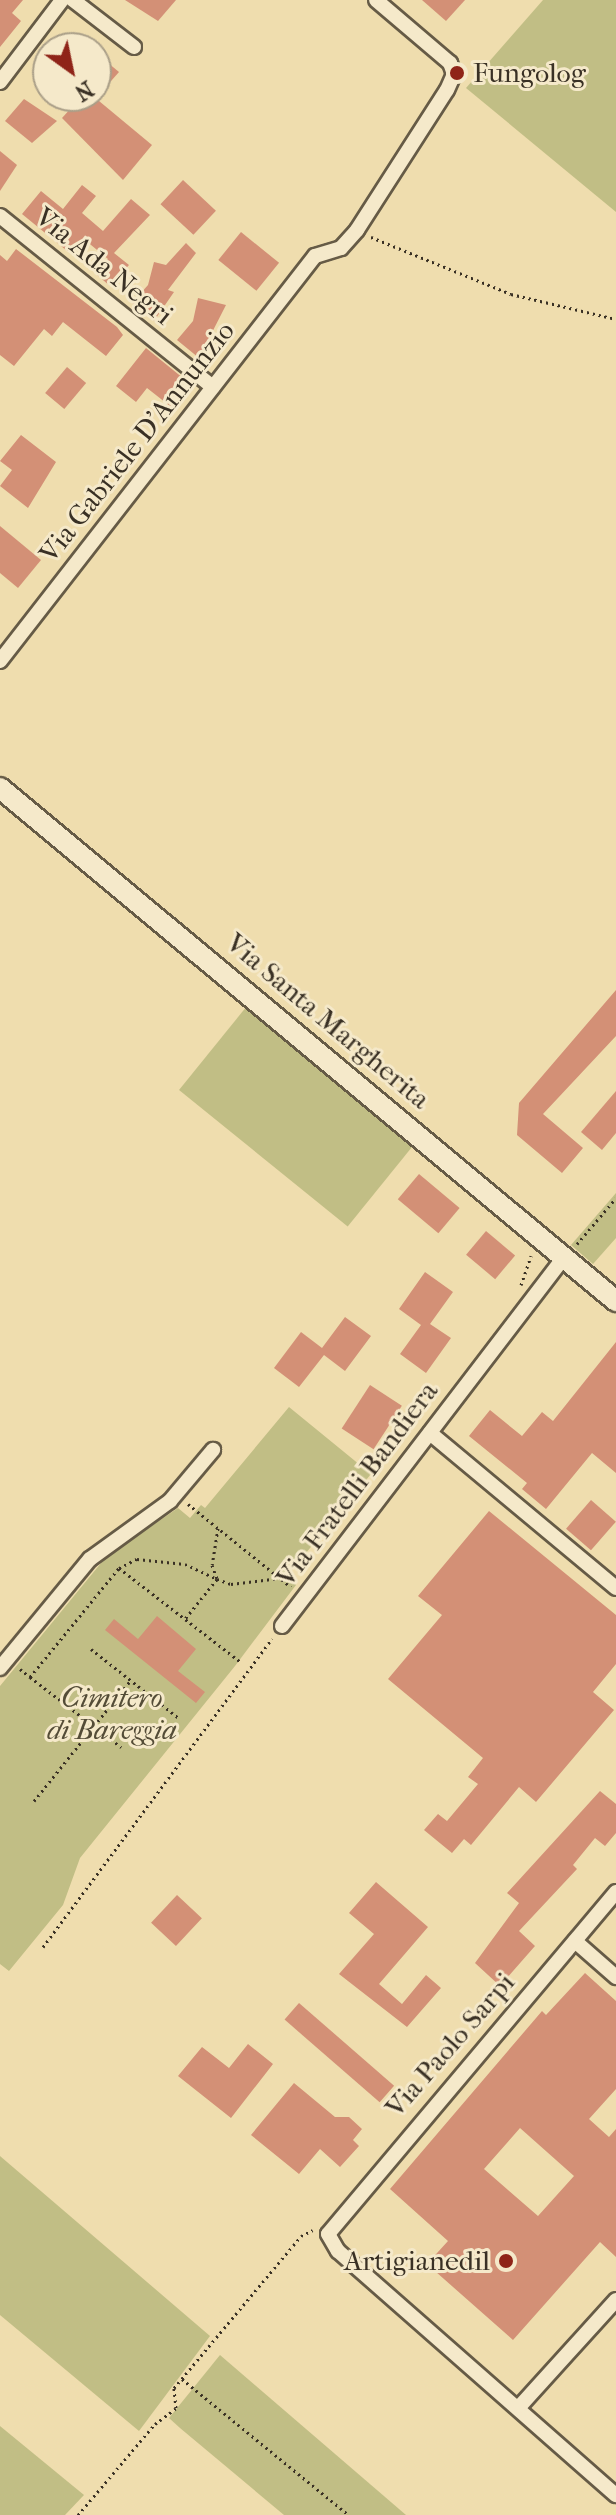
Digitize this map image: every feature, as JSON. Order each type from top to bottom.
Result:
[{"type":"street","points":[[0,82],[62,0]]},
{"type":"street","points":[[73,0],[134,47]]},
{"type":"street","points":[[357,230],[447,90],[454,74],[450,63],[376,0]]},
{"type":"street","name":"Via Ada Negri","points":[[0,216],[213,387]]},
{"type":"street","name":"Via Gabriele D'Annunzio","points":[[0,661],[315,256],[341,248],[357,230]]},
{"type":"street","name":"Via Santa Margherita","points":[[0,788],[568,1254],[616,1301]]},
{"type":"street","name":"Via Fratelli Bandiera","points":[[282,1626],[568,1254]]},
{"type":"street","points":[[430,1433],[616,1588]]},
{"type":"street","points":[[3,1660],[90,1559],[176,1494],[213,1450]]},
{"type":"street","name":"Via Paolo Sarpi","points":[[328,2234],[616,1892]]},
{"type":"street","points":[[575,1941],[616,1977]]},
{"type":"street","points":[[328,2234],[338,2251],[520,2406],[616,2495]]},
{"type":"street","points":[[520,2406],[613,2311]]},
{"type":"path","points":[[357,230],[511,294],[616,319]]},
{"type":"path","points":[[568,1254],[616,1198]]},
{"type":"path","points":[[176,1494],[304,1597]]},
{"type":"path","points":[[217,1579],[212,1565],[218,1528]]},
{"type":"path","points":[[30,1677],[119,1568],[137,1559],[185,1564],[231,1584],[280,1578]]},
{"type":"path","points":[[119,1568],[242,1663]]},
{"type":"path","points":[[185,1619],[217,1579]]},
{"type":"path","points":[[43,1947],[282,1626]]},
{"type":"path","points":[[91,1649],[180,1719]]},
{"type":"path","points":[[3,1660],[121,1747]]},
{"type":"path","points":[[34,1801],[131,1680]]},
{"type":"path","points":[[78,2515],[176,2408],[174,2388],[301,2236],[311,2230],[328,2234]]},
{"type":"path","points":[[182,2379],[349,2515]]},
{"type":"green space","points":[[543,0],[616,0],[616,212],[466,88]]},
{"type":"green space","points":[[247,1006],[416,1143],[348,1226],[179,1090]]},
{"type":"green space","points":[[616,1193],[616,1238],[593,1264],[571,1245]]},
{"type":"green space","name":"Cimitero di Bareggia","points":[[289,1407],[371,1474],[287,1576],[296,1585],[235,1666],[80,1858],[63,1905],[9,1971],[0,1964],[0,1686],[106,1557],[178,1508],[190,1518],[201,1505],[205,1508]]},
{"type":"green space","points":[[0,2156],[210,2336],[139,2431],[0,2315]]},
{"type":"green space","points":[[220,2355],[406,2515],[284,2515],[180,2428],[169,2418]]},
{"type":"green space","points":[[0,2426],[84,2495],[65,2515],[0,2515]]},
{"type":"building","points":[[0,0],[23,0],[12,13],[21,21],[0,47]]},
{"type":"building","points":[[125,0],[176,0],[158,21]]},
{"type":"building","points":[[422,0],[465,0],[446,21]]},
{"type":"building","points":[[112,66],[119,72],[112,80]]},
{"type":"building","points":[[24,99],[32,104],[32,112],[44,112],[57,121],[32,143],[5,121]]},
{"type":"building","points":[[67,112],[112,112],[152,145],[123,180],[62,118]]},
{"type":"building","points":[[0,151],[17,165],[0,191]]},
{"type":"building","points":[[183,180],[216,211],[193,235],[160,204]]},
{"type":"building","points":[[82,185],[96,196],[82,213],[103,231],[131,199],[150,215],[114,253],[129,265],[110,286],[96,274],[108,259],[85,240],[72,255],[22,214],[41,191],[63,209]]},
{"type":"building","points":[[241,232],[279,263],[256,291],[218,260]]},
{"type":"building","points":[[186,243],[196,253],[168,290],[174,292],[154,321],[132,303],[148,285],[154,262],[166,265]]},
{"type":"building","points":[[16,249],[117,327],[123,335],[106,356],[63,322],[52,336],[44,329],[14,366],[0,355],[0,255],[7,261]]},
{"type":"building","points":[[198,298],[226,305],[199,358],[177,340],[193,321]]},
{"type":"building","points":[[146,348],[194,387],[175,410],[147,388],[136,402],[116,386]]},
{"type":"building","points":[[67,367],[86,383],[64,409],[45,393]]},
{"type":"building","points":[[21,435],[56,462],[28,508],[0,486],[12,470],[0,461]]},
{"type":"building","points":[[0,526],[41,560],[18,588],[0,573]]},
{"type":"building","points":[[616,990],[616,1036],[543,1114],[583,1148],[562,1173],[517,1135],[519,1103]]},
{"type":"building","points":[[616,1091],[616,1133],[602,1150],[581,1132]]},
{"type":"building","points":[[419,1174],[460,1208],[438,1233],[398,1199]]},
{"type":"building","points":[[486,1231],[515,1255],[495,1279],[466,1255]]},
{"type":"building","points":[[425,1272],[453,1292],[430,1324],[451,1338],[426,1373],[400,1354],[421,1325],[399,1309]]},
{"type":"building","points":[[345,1317],[371,1336],[345,1371],[324,1355],[299,1387],[274,1368],[301,1332],[322,1348]]},
{"type":"building","points":[[616,1342],[616,1473],[592,1453],[546,1509],[522,1489],[527,1483],[469,1436],[490,1410],[522,1436],[542,1412],[553,1421]]},
{"type":"building","points":[[370,1385],[402,1406],[374,1449],[342,1429]]},
{"type":"building","points":[[591,1500],[616,1522],[591,1550],[566,1529]]},
{"type":"building","points":[[489,1511],[616,1615],[616,1664],[593,1692],[614,1710],[536,1802],[519,1787],[471,1845],[464,1839],[452,1853],[424,1830],[438,1814],[447,1821],[478,1784],[468,1777],[483,1758],[388,1679],[442,1615],[418,1596]]},
{"type":"building","points":[[157,1616],[196,1649],[178,1671],[205,1692],[196,1703],[105,1630],[114,1619],[138,1639]]},
{"type":"building","points":[[600,1791],[616,1804],[616,1833],[605,1846],[595,1838],[573,1865],[577,1869],[519,1931],[535,1946],[500,1986],[475,1963],[519,1903],[507,1893]]},
{"type":"building","points":[[376,1882],[428,1927],[379,1984],[402,2004],[426,1975],[441,1988],[407,2027],[339,1974],[374,1934],[349,1913]]},
{"type":"building","points":[[177,1895],[202,1918],[176,1946],[151,1923]]},
{"type":"building","points":[[585,1973],[616,2001],[616,2089],[589,2119],[609,2137],[616,2129],[616,2257],[600,2242],[513,2340],[427,2264],[448,2241],[390,2189],[542,2011],[546,2015]],"holes":[[[520,2128],[574,2176],[538,2216],[484,2169]]]},
{"type":"building","points":[[299,2003],[394,2086],[380,2102],[285,2020]]},
{"type":"building","points":[[248,2044],[273,2064],[231,2118],[178,2076],[202,2047],[229,2068]]},
{"type":"building","points":[[294,2083],[335,2117],[349,2117],[362,2129],[353,2140],[359,2146],[340,2167],[320,2149],[299,2174],[251,2135]]},
{"type":"place","name":"Fungolog","points":[[457,73]]},
{"type":"place","name":"Artigianedil","points":[[506,2261]]}]
